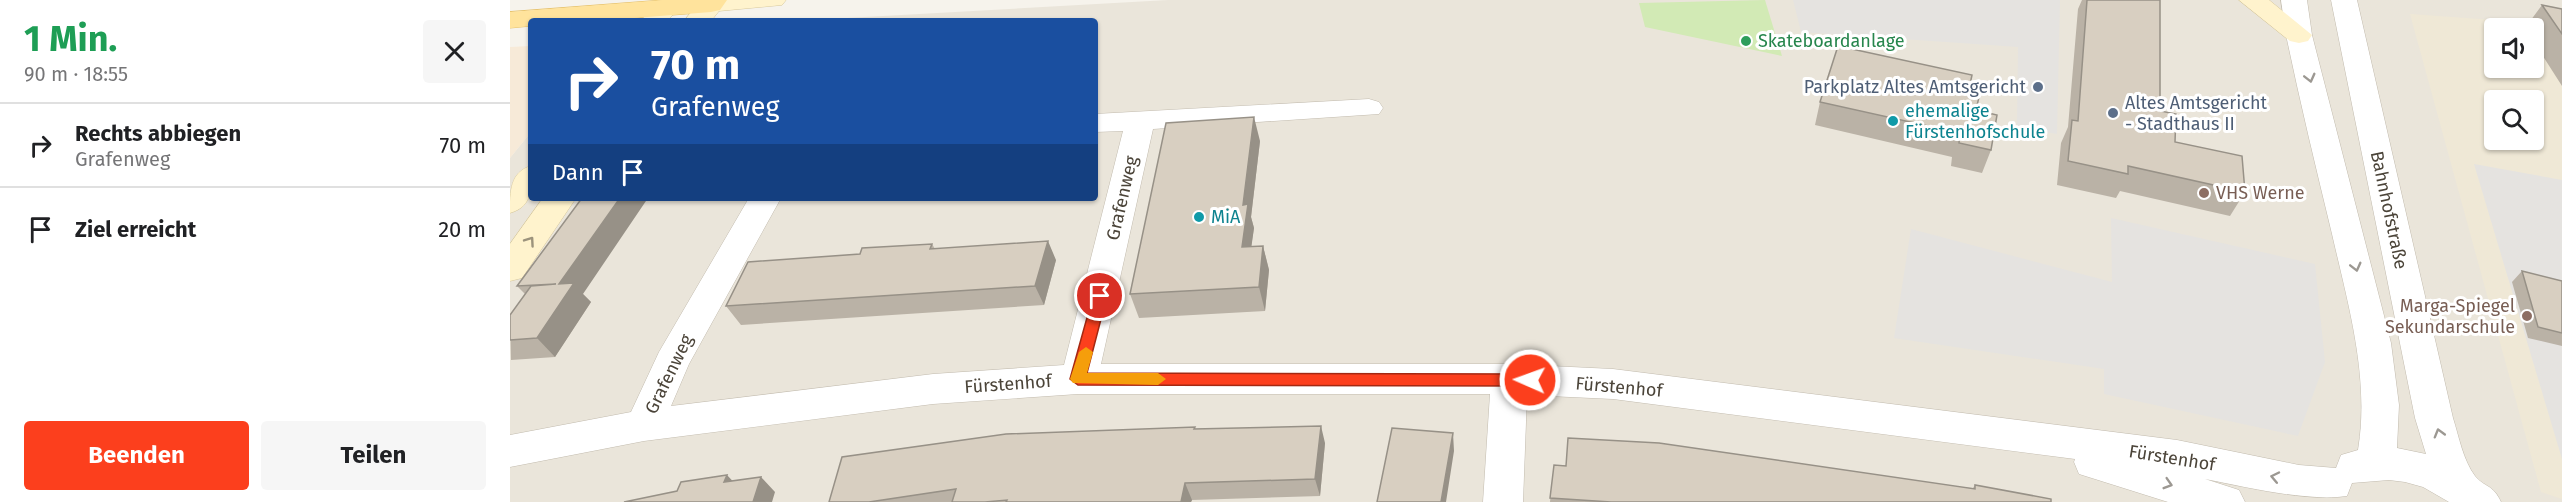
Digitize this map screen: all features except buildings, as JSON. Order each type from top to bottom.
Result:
[{"type":"main road","points":[[538,18],[707,8],[773,0]]},
{"type":"main road","points":[[2252,0],[2299,35]]},
{"type":"main road","points":[[510,20],[528,19]]},
{"type":"main road","points":[[510,202],[528,180]]},
{"type":"main road","points":[[510,269],[558,201]]},
{"type":"street","points":[[2294,0],[2299,35],[2366,305],[2381,401],[2379,442],[2374,462]]},
{"type":"street","name":"Bahnhofstraße","points":[[2344,0],[2434,418],[2447,461],[2471,494]]},
{"type":"street","points":[[1098,123],[1369,108]]},
{"type":"street","name":"Grafenweg","points":[[1078,379],[1090,341],[1140,121]]},
{"type":"street","name":"Grafenweg","points":[[644,425],[672,362],[763,201]]},
{"type":"street","name":"Fürstenhof","points":[[510,451],[644,425],[933,389],[1078,379],[1509,379],[1613,384],[2011,437],[2177,456],[2299,482],[2332,493]]},
{"type":"street","points":[[1503,502],[1509,379]]},
{"type":"street","name":"Fürstenhof","points":[[2011,437],[2225,502]]},
{"type":"street","name":"Bahnhofstraße","points":[[2332,493],[2347,469],[2374,462],[2399,463],[2431,472],[2471,494]]},
{"type":"shaded area","points":[[1168,0],[2562,0],[2562,502],[510,502],[510,158],[528,136],[528,201],[1098,201],[1098,18],[847,18]]},
{"type":"shaded area","name":"Parkplatz Altes Amtsgericht","points":[[1793,0],[2060,0],[2057,134],[2017,127],[2018,47],[1801,32]]},
{"type":"shaded area","name":"Marga-Spiegel Sekundarschule","points":[[2410,14],[2484,19],[2484,78],[2544,78],[2544,24],[2562,25],[2562,499],[2541,492]]},
{"type":"shaded area","points":[[528,46],[528,136],[510,158],[510,47]]},
{"type":"shaded area","points":[[2474,164],[2562,180],[2562,459]]},
{"type":"shaded area","points":[[2111,218],[2315,264],[2325,362],[2298,436],[2104,394],[2104,369],[1894,338],[1911,229],[2112,282]]},
{"type":"green space","name":"Skateboardanlage","points":[[1765,0],[1782,56],[1645,27],[1639,3]]},
{"type":"slow traffic","points":[[1086,352],[1078,379],[1158,379]]},
{"type":"place","name":"Skateboardanlage","points":[[1746,41]]},
{"type":"place","name":"Parkplatz Altes Amtsgericht","points":[[2038,87]]},
{"type":"place","name":"Altes Amtsgericht - Stadthaus II","points":[[2113,113]]},
{"type":"place","name":"ehemalige Fürstenhofschule","points":[[1893,121]]},
{"type":"place","name":"VHS Werne","points":[[2204,193]]},
{"type":"place","name":"MiA","points":[[1199,217]]},
{"type":"place","name":"Marga-Spiegel Sekundarschule","points":[[2527,316]]},
{"type":"route","points":[[1100,296],[1090,341],[1078,379],[1530,380]]}]
